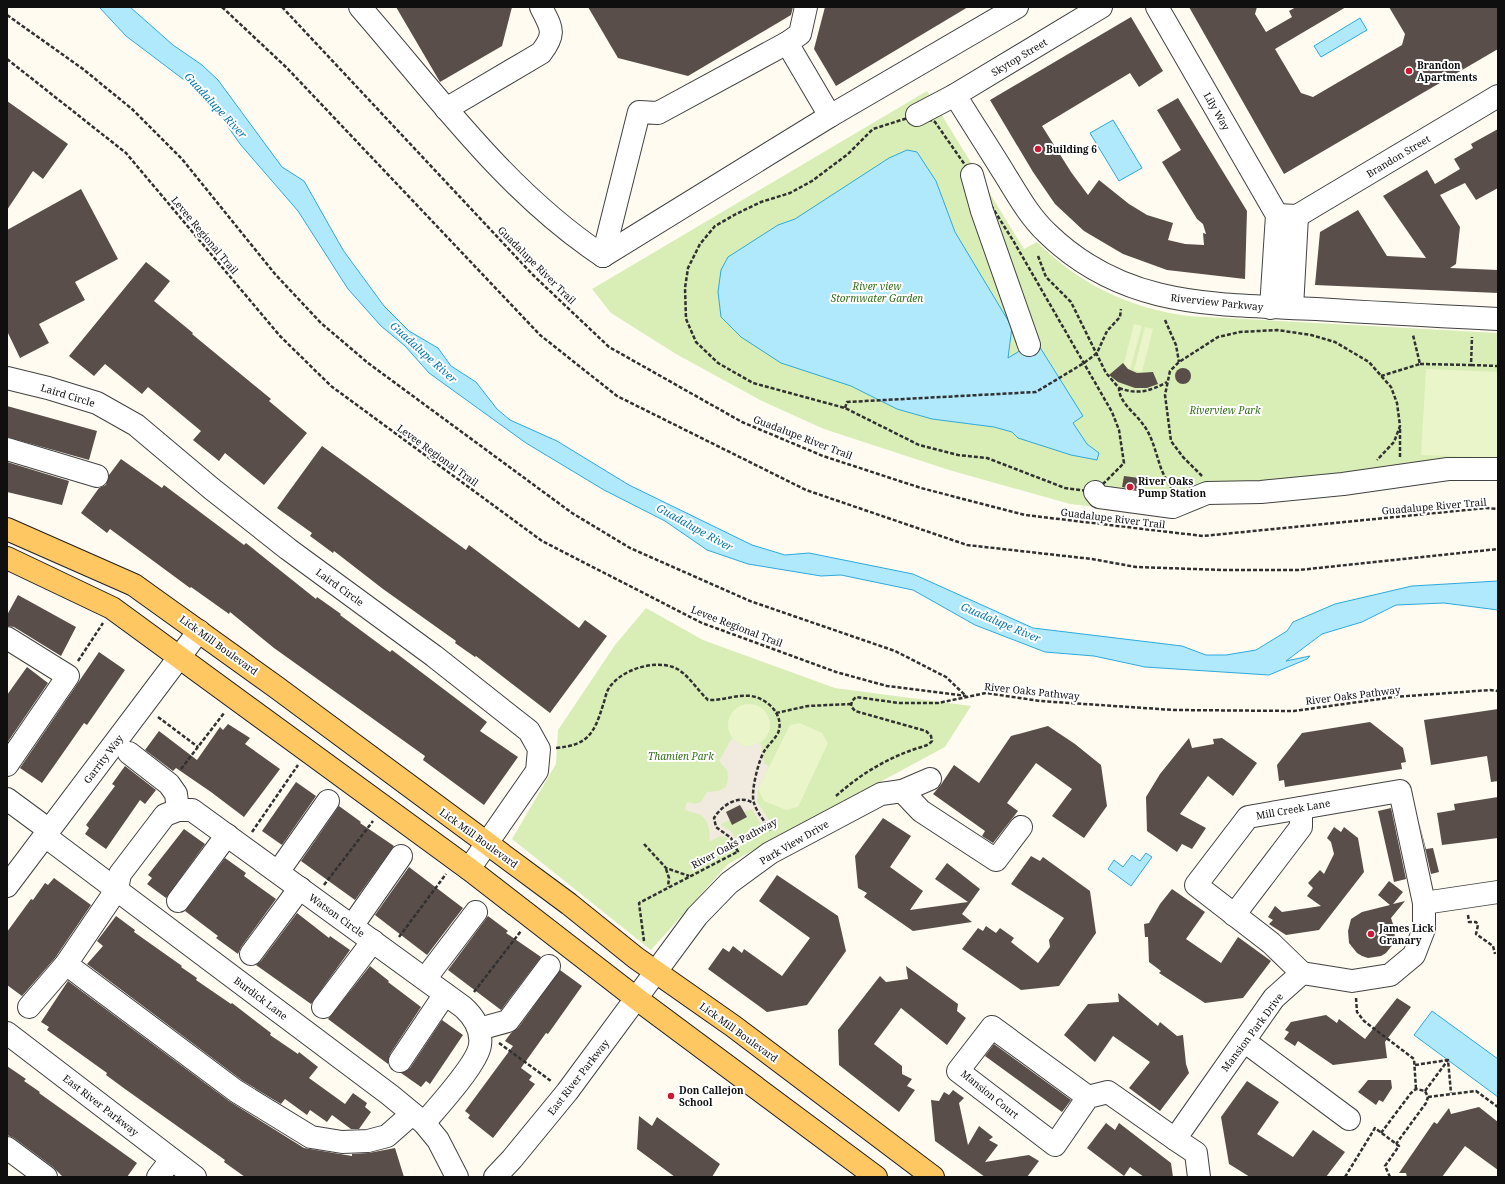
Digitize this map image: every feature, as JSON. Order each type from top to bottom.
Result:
[{"type":"main road","name":"Lick Mill Boulevard","points":[[7,529],[134,585],[199,631],[569,904],[656,972],[734,1026],[933,1177]]},
{"type":"main road","points":[[7,558],[112,608],[178,658],[463,864],[532,916],[637,999],[876,1177]]},
{"type":"street","points":[[360,7],[446,109],[503,172],[583,243],[603,256]]},
{"type":"street","points":[[446,109],[541,53],[549,42],[551,34],[549,22],[541,7]]},
{"type":"street","points":[[603,256],[639,112],[658,113],[787,43],[800,34],[806,7]]},
{"type":"street","points":[[603,256],[830,116],[1018,7]]},
{"type":"street","name":"Skytop Street","points":[[926,110],[955,95],[1101,7]]},
{"type":"street","name":"Lily Way","points":[[1157,7],[1287,216]]},
{"type":"street","points":[[787,43],[830,116]]},
{"type":"street","name":"Riverview Parkway","points":[[955,95],[1024,206],[1046,233],[1095,270],[1123,284],[1151,293],[1184,300],[1270,308],[1498,319]]},
{"type":"street","name":"Brandon Street","points":[[1287,216],[1498,96]]},
{"type":"street","points":[[972,175],[982,211],[1029,345]]},
{"type":"street","points":[[1270,308],[1287,216]]},
{"type":"street","points":[[1287,216],[1292,308]]},
{"type":"street","name":"Laird Circle","points":[[7,378],[48,388],[97,403],[136,425],[235,508],[434,656],[529,731],[539,749]]},
{"type":"street","points":[[7,449],[97,476]]},
{"type":"street","points":[[1095,492],[1099,497],[1173,507],[1207,493],[1261,492],[1400,477],[1448,469],[1498,469]]},
{"type":"street","name":"Garrity Way","points":[[7,886],[199,631]]},
{"type":"street","points":[[7,638],[68,676],[7,765]]},
{"type":"street","points":[[463,864],[486,844],[537,771],[539,749]]},
{"type":"street","points":[[29,1007],[66,964],[116,889],[120,874],[165,815],[178,810],[176,794],[169,784],[129,753]]},
{"type":"street","name":"Park View Drive","points":[[656,972],[697,916],[730,883],[770,853],[881,794],[902,791],[930,779]]},
{"type":"street","points":[[902,791],[921,811],[996,860],[1021,827]]},
{"type":"street","name":"Mill Creek Lane","points":[[1302,973],[1271,943],[1196,885],[1248,817],[1400,791],[1424,903]]},
{"type":"street","name":"Burdick Lane","points":[[7,799],[116,889],[390,1095],[418,1118],[438,1140],[458,1177]]},
{"type":"street","points":[[278,872],[328,801]]},
{"type":"street","points":[[1234,915],[1301,827],[1301,808]]},
{"type":"street","name":"Watson Circle","points":[[178,810],[192,810],[235,840],[463,1007],[473,1017],[479,1029]]},
{"type":"street","points":[[178,901],[235,840]]},
{"type":"street","points":[[352,926],[401,856]]},
{"type":"street","points":[[1302,973],[1352,981],[1390,975],[1414,955],[1424,929],[1424,903],[1498,892]]},
{"type":"street","points":[[251,954],[307,893]]},
{"type":"street","points":[[425,979],[476,912]]},
{"type":"street","points":[[323,1007],[380,947]]},
{"type":"street","points":[[66,964],[236,1091],[311,1137],[342,1142],[368,1141],[387,1136],[418,1118],[470,1065],[480,1046],[479,1029],[508,1021],[549,966]]},
{"type":"street","name":"East River Parkway","points":[[495,1177],[512,1159],[566,1092],[656,972]]},
{"type":"street","name":"Mansion Park Drive","points":[[1175,1139],[1274,998],[1302,973]]},
{"type":"street","points":[[400,1060],[445,994]]},
{"type":"street","name":"Mansion Court","points":[[992,1026],[1088,1097],[1055,1145],[958,1071],[992,1026]]},
{"type":"street","name":"East River Parkway","points":[[7,1033],[195,1177]]},
{"type":"street","points":[[1244,1041],[1349,1119]]},
{"type":"street","points":[[1088,1097],[1108,1092],[1196,1153],[1199,1177]]},
{"type":"street","points":[[7,1148],[46,1177]]},
{"type":"street","points":[[158,1177],[171,1160]]},
{"type":"path","points":[[222,7],[287,68],[540,335],[617,396],[806,490],[967,544],[1092,559],[1136,567],[1223,570],[1299,570],[1498,549]]},
{"type":"path","name":"Guadalupe River Trail","points":[[282,7],[533,276],[609,347],[742,422],[823,456],[921,488],[1025,515],[1203,536],[1486,508],[1498,509]]},
{"type":"path","points":[[7,15],[83,69],[132,109],[182,159],[275,274],[321,323],[368,363],[572,514],[630,548],[750,602],[895,651],[946,677],[966,696]]},
{"type":"path","name":"Levee Regional Trail","points":[[7,59],[126,153],[280,336],[331,386],[542,541],[702,623],[836,672],[887,686],[966,696]]},
{"type":"path","points":[[926,110],[972,175],[1014,242],[1112,412],[1119,430],[1124,462],[1095,492],[1065,488],[987,458],[958,455],[919,445],[845,408],[753,383],[718,363],[696,342],[686,319],[685,288],[688,268],[700,244],[715,226],[761,202],[790,193],[812,181],[848,154],[873,129],[926,110]]},
{"type":"path","points":[[1038,256],[1046,277],[1071,302],[1106,373],[1119,388],[1128,391],[1140,392],[1154,389],[1167,382]]},
{"type":"path","points":[[845,408],[847,402],[1036,392],[1084,363],[1096,353],[1107,331],[1120,317],[1121,309]]},
{"type":"path","points":[[1165,320],[1176,345],[1179,362]]},
{"type":"path","points":[[1207,493],[1206,480],[1183,457],[1171,441],[1165,395],[1167,382],[1170,371],[1179,362],[1218,337],[1240,332],[1277,330],[1311,334],[1335,342],[1369,362],[1391,387],[1397,403],[1400,426],[1400,477]]},
{"type":"path","points":[[1413,334],[1420,364]]},
{"type":"path","points":[[1471,365],[1472,337]]},
{"type":"path","points":[[1381,376],[1420,364],[1498,366]]},
{"type":"path","points":[[1119,388],[1119,394],[1129,409],[1143,424],[1150,437],[1160,467],[1173,493],[1182,504]]},
{"type":"path","points":[[1374,463],[1394,442],[1400,426]]},
{"type":"path","points":[[68,676],[112,608]]},
{"type":"path","points":[[539,749],[572,747],[587,740],[596,726],[609,688],[621,676],[636,668],[648,665],[673,667],[687,677],[708,700],[720,700],[738,696],[752,696],[766,701],[776,713],[779,730],[764,752],[755,781],[753,803]]},
{"type":"path","name":"River Oaks Pathway","points":[[851,704],[852,700],[856,697],[899,703],[938,703],[986,693],[1040,701],[1174,710],[1294,711],[1394,697],[1490,690],[1498,691]]},
{"type":"path","points":[[169,784],[235,698]]},
{"type":"path","points":[[776,713],[808,706],[851,704],[855,711],[926,731],[931,736],[932,741],[929,745],[913,749],[876,767],[846,786],[830,799]]},
{"type":"path","points":[[143,706],[198,747]]},
{"type":"path","points":[[235,840],[308,751]]},
{"type":"path","points":[[738,852],[731,838],[716,827],[714,818],[719,811],[738,800],[746,798],[753,803],[772,832]]},
{"type":"path","points":[[307,893],[384,806]]},
{"type":"path","name":"River Oaks Pathway","points":[[765,836],[778,828]]},
{"type":"path","points":[[644,844],[666,868],[669,878],[668,887]]},
{"type":"path","name":"River Oaks Pathway","points":[[644,948],[639,904],[668,887],[745,848]]},
{"type":"path","points":[[380,947],[463,864]]},
{"type":"path","points":[[666,868],[689,876]]},
{"type":"path","points":[[1467,908],[1469,922],[1476,922],[1478,925],[1476,934],[1493,946],[1495,954]]},
{"type":"path","points":[[463,1007],[532,916]]},
{"type":"path","points":[[1356,995],[1357,1012],[1364,1021],[1414,1059],[1416,1089]]},
{"type":"path","points":[[479,1029],[566,1092]]},
{"type":"path","points":[[1415,1065],[1448,1060]]},
{"type":"path","points":[[1425,1091],[1448,1060]]},
{"type":"path","points":[[1448,1060],[1451,1094]]},
{"type":"path","points":[[1416,1089],[1425,1091]]},
{"type":"path","points":[[1381,1133],[1411,1093],[1416,1089]]},
{"type":"path","points":[[1428,1097],[1476,1090],[1498,1107]]},
{"type":"path","points":[[1396,1144],[1426,1103],[1428,1097],[1425,1091]]},
{"type":"path","points":[[1344,1177],[1375,1128],[1399,1146],[1385,1166],[1390,1177]]},
{"type":"green space","name":"River view Stormwater Garden","points":[[927,91],[1024,249],[1037,242],[1070,270],[1106,292],[1145,307],[1188,316],[1498,333],[1498,478],[1460,478],[1106,508],[1070,504],[949,470],[824,429],[760,400],[676,354],[611,313],[592,289]]},
{"type":"green space","points":[[1134,324],[1142,326],[1130,369],[1123,367]]},
{"type":"green space","points":[[1145,327],[1153,329],[1142,372],[1134,370]]},
{"type":"green space","points":[[1426,369],[1498,372],[1498,458],[1421,455]]},
{"type":"green space","name":"Thamien Park","points":[[646,608],[703,640],[835,688],[971,706],[945,747],[728,864],[651,950],[512,839],[556,764],[558,730],[615,645]]},
{"type":"green space","points":[[745,704],[753,704],[761,707],[767,713],[770,725],[767,737],[761,743],[753,746],[745,746],[737,743],[731,737],[728,729],[728,721],[731,713],[737,707]]},
{"type":"green space","points":[[800,723],[822,733],[828,743],[798,807],[786,810],[764,801],[758,789],[790,725]]},
{"type":"shaded area","points":[[732,738],[741,745],[747,746],[761,743],[764,763],[769,766],[758,789],[757,802],[773,826],[764,830],[752,809],[744,812],[740,805],[727,811],[730,820],[721,824],[723,827],[731,831],[737,841],[741,843],[728,850],[730,844],[727,838],[720,836],[709,842],[710,834],[707,822],[701,815],[685,810],[687,802],[695,804],[701,802],[707,792],[719,791],[726,787],[728,778],[727,770],[719,761]]},
{"type":"water","name":"Guadalupe River","points":[[99,7],[130,7],[173,45],[202,65],[218,80],[282,167],[304,181],[343,250],[384,306],[409,331],[438,348],[451,366],[476,382],[497,409],[510,420],[557,441],[629,485],[752,545],[785,555],[809,553],[913,574],[1033,628],[1182,646],[1206,655],[1226,655],[1256,650],[1287,631],[1293,622],[1335,604],[1412,586],[1498,581],[1498,610],[1444,603],[1396,605],[1362,622],[1322,634],[1286,661],[1310,656],[1307,659],[1269,675],[1145,667],[1094,656],[1045,652],[975,625],[913,590],[841,575],[821,576],[748,564],[707,550],[665,521],[604,490],[526,443],[429,373],[405,346],[381,326],[348,289],[298,211],[240,144],[208,98],[126,36]]},
{"type":"water","points":[[1360,18],[1367,30],[1321,57],[1314,46]]},
{"type":"water","points":[[1113,120],[1142,168],[1119,181],[1090,133]]},
{"type":"water","points":[[907,150],[917,152],[936,181],[955,232],[1012,327],[1008,358],[1036,341],[1083,416],[1073,423],[1087,444],[1099,453],[1097,460],[1071,455],[1018,438],[1012,432],[994,427],[932,419],[897,409],[851,386],[781,363],[741,337],[721,317],[718,292],[721,270],[728,257],[778,225],[795,219],[889,158]]},
{"type":"water","points":[[1146,853],[1152,857],[1131,886],[1108,869],[1114,860],[1123,867],[1132,855],[1140,861]]},
{"type":"water","points":[[1432,1011],[1498,1059],[1498,1097],[1414,1035]]},
{"type":"building","points":[[396,7],[512,7],[502,46],[440,82]]},
{"type":"building","points":[[588,7],[793,7],[791,15],[688,76],[618,58]]},
{"type":"building","points":[[825,7],[968,7],[836,86],[814,49]]},
{"type":"building","name":"Brandon Apartments","points":[[1189,7],[1257,7],[1255,14],[1266,32],[1292,17],[1289,11],[1296,7],[1346,7],[1275,49],[1301,93],[1313,97],[1402,45],[1405,34],[1389,7],[1498,7],[1498,49],[1284,174]]},
{"type":"building","name":"Building 6","points":[[1131,17],[1163,71],[1139,87],[1130,73],[1042,126],[1071,172],[1088,195],[1099,180],[1129,204],[1147,215],[1173,223],[1168,240],[1185,244],[1204,245],[1203,233],[1206,234],[1203,224],[1197,219],[1162,162],[1181,150],[1157,110],[1178,98],[1247,211],[1245,279],[1167,270],[1123,254],[1084,231],[1055,204],[1033,172],[990,100]]},
{"type":"building","points":[[7,101],[68,144],[43,179],[33,171],[7,210]]},
{"type":"building","points":[[1498,129],[1498,188],[1476,200],[1465,183],[1440,195],[1460,227],[1456,264],[1450,268],[1498,270],[1498,293],[1315,285],[1320,232],[1358,210],[1387,256],[1426,258],[1383,196],[1427,170],[1435,184],[1460,169],[1454,159],[1473,148],[1471,144]]},
{"type":"building","points":[[81,189],[118,259],[75,282],[85,300],[39,324],[49,343],[20,358],[7,331],[7,230]]},
{"type":"building","points":[[146,262],[170,281],[154,301],[271,399],[269,401],[307,433],[264,485],[225,453],[219,461],[193,440],[201,431],[148,387],[142,394],[105,364],[94,376],[69,356]]},
{"type":"building","points":[[1123,363],[1128,369],[1137,373],[1153,372],[1158,384],[1147,388],[1135,388],[1118,382],[1109,375]]},
{"type":"building","points":[[1183,368],[1190,373],[1191,376],[1186,383],[1183,384],[1176,379],[1175,376],[1180,369]]},
{"type":"building","points":[[7,406],[97,431],[89,460],[7,437]]},
{"type":"building","points":[[322,446],[466,550],[469,545],[579,628],[585,620],[607,636],[550,713],[334,551],[333,553],[310,536],[312,533],[277,508]]},
{"type":"building","points":[[121,459],[162,488],[164,485],[244,545],[246,543],[316,599],[317,597],[341,614],[340,615],[390,652],[392,650],[487,722],[480,731],[518,757],[484,805],[423,760],[425,756],[274,648],[230,612],[229,614],[191,587],[190,588],[110,529],[107,533],[81,513],[99,488],[106,485],[109,475]]},
{"type":"building","points":[[7,462],[69,481],[62,505],[7,492]]},
{"type":"building","points":[[1124,476],[1139,478],[1137,490],[1122,487]]},
{"type":"building","points":[[18,595],[76,627],[61,656],[14,627],[7,626],[7,615]]},
{"type":"building","points":[[99,652],[125,670],[87,725],[84,723],[42,783],[20,768]]},
{"type":"building","points":[[27,667],[48,683],[7,743],[7,695]]},
{"type":"building","points":[[1498,709],[1498,781],[1491,782],[1487,756],[1431,765],[1424,720]]},
{"type":"building","points":[[1370,722],[1403,748],[1406,762],[1401,763],[1402,769],[1285,787],[1284,780],[1279,781],[1277,765],[1302,733]]},
{"type":"building","points":[[228,724],[250,738],[245,744],[280,769],[244,817],[176,768],[173,771],[145,750],[159,731],[197,760],[220,727],[223,730]]},
{"type":"building","points":[[1048,726],[1075,744],[1101,765],[1107,806],[1084,838],[1052,816],[1072,789],[1036,763],[1007,803],[1018,811],[993,843],[982,836],[985,831],[933,794],[954,765],[979,783],[1011,736]]},
{"type":"building","points":[[1189,738],[1192,748],[1214,744],[1213,739],[1222,738],[1257,763],[1233,796],[1208,776],[1180,814],[1206,828],[1192,849],[1182,844],[1177,852],[1147,831],[1146,797],[1160,774]]},
{"type":"building","points":[[125,766],[156,790],[145,804],[140,800],[106,849],[85,834],[89,828],[86,825],[115,786],[112,784]]},
{"type":"building","points":[[296,782],[316,796],[282,845],[262,831]]},
{"type":"building","points":[[1498,797],[1498,838],[1442,845],[1437,813],[1455,810],[1454,804]]},
{"type":"building","points":[[740,805],[747,817],[732,825],[726,812]]},
{"type":"building","points":[[339,806],[361,822],[360,823],[394,846],[355,900],[301,861]]},
{"type":"building","points":[[1391,808],[1406,879],[1394,882],[1378,811]]},
{"type":"building","points":[[883,818],[911,836],[890,867],[923,891],[910,910],[968,902],[935,879],[947,863],[980,889],[962,914],[972,922],[913,931],[864,897],[867,893],[858,888],[855,856]]},
{"type":"building","points":[[1419,822],[1426,849],[1433,848],[1439,872],[1431,874]]},
{"type":"building","points":[[1334,827],[1341,832],[1344,827],[1358,838],[1364,872],[1319,930],[1286,935],[1269,924],[1273,920],[1268,917],[1275,906],[1282,912],[1321,906],[1307,896],[1313,888],[1308,883],[1320,870],[1324,874],[1334,854],[1331,842],[1327,838]]},
{"type":"building","points":[[184,829],[205,844],[166,898],[147,884],[152,878],[148,875]]},
{"type":"building","points":[[1031,856],[1040,861],[1043,857],[1090,891],[1096,933],[1059,986],[1021,990],[962,949],[978,928],[983,931],[986,926],[996,933],[1000,928],[1014,938],[1011,942],[1038,963],[1050,947],[1049,940],[1064,918],[1011,884]]},
{"type":"building","points":[[225,858],[246,873],[244,876],[276,899],[241,947],[238,954],[216,938],[218,936],[185,911]]},
{"type":"building","points":[[409,867],[463,908],[427,955],[375,915]]},
{"type":"building","points":[[777,875],[838,916],[846,951],[807,1005],[767,1012],[708,969],[723,948],[729,952],[733,946],[742,953],[744,949],[782,976],[810,938],[759,901]]},
{"type":"building","points":[[54,878],[91,905],[55,958],[22,996],[7,985],[7,932],[31,899],[33,900],[45,883],[48,885]]},
{"type":"building","name":"James Lick Granary","points":[[1389,881],[1403,892],[1393,904],[1405,901],[1391,918],[1395,930],[1394,943],[1386,953],[1381,956],[1368,958],[1357,953],[1349,943],[1348,931],[1351,919],[1362,912],[1390,905],[1378,895]]},
{"type":"building","points":[[1172,889],[1205,912],[1186,939],[1221,963],[1238,937],[1271,961],[1243,998],[1205,1003],[1159,973],[1161,971],[1149,962],[1148,937],[1145,937],[1144,924],[1149,923],[1160,904]]},
{"type":"building","points":[[297,913],[329,938],[330,936],[350,950],[311,1004],[256,965],[261,961]]},
{"type":"building","points":[[116,916],[135,930],[134,932],[197,978],[196,980],[231,1004],[232,1003],[271,1033],[270,1035],[298,1054],[299,1052],[318,1067],[309,1078],[345,1104],[353,1093],[367,1103],[365,1107],[371,1112],[359,1129],[351,1129],[332,1115],[327,1122],[310,1110],[307,1115],[285,1099],[281,1104],[243,1081],[87,964],[103,946],[97,941]]},
{"type":"building","points":[[488,916],[508,931],[506,933],[541,957],[501,1010],[448,970]]},
{"type":"building","points":[[370,966],[421,1007],[390,1054],[388,1064],[328,1019]]},
{"type":"building","points":[[906,966],[958,1004],[957,1011],[966,1018],[947,1045],[901,1008],[874,1044],[902,1066],[902,1074],[912,1079],[907,1086],[915,1090],[899,1112],[839,1065],[838,1030],[880,976],[886,982],[908,979]]},
{"type":"building","points":[[560,970],[582,986],[548,1034],[546,1033],[521,1068],[532,1076],[529,1080],[535,1084],[493,1138],[468,1118],[470,1115],[465,1111],[513,1046],[505,1041],[511,1033],[518,1028]]},
{"type":"building","points":[[68,981],[229,1101],[304,1148],[352,1156],[352,1154],[369,1153],[395,1148],[404,1177],[245,1177],[224,1162],[225,1160],[125,1089],[106,1075],[107,1073],[47,1030],[49,1027],[41,1022]]},
{"type":"building","points":[[1118,993],[1158,1026],[1160,1022],[1177,1036],[1183,1035],[1186,1064],[1189,1073],[1160,1111],[1129,1088],[1150,1062],[1113,1036],[1095,1062],[1064,1035],[1088,1004],[1119,1002]]},
{"type":"building","points":[[1397,998],[1411,1007],[1385,1042],[1387,1058],[1333,1065],[1298,1041],[1295,1046],[1284,1039],[1289,1032],[1285,1030],[1291,1022],[1326,1015],[1337,1023],[1339,1019],[1365,1039]]},
{"type":"building","points":[[442,1020],[463,1035],[430,1084],[426,1081],[421,1087],[401,1073],[410,1068]]},
{"type":"building","points":[[994,1044],[1071,1100],[1062,1112],[985,1056]]},
{"type":"building","points":[[7,1066],[26,1079],[24,1081],[40,1092],[39,1093],[137,1163],[127,1177],[63,1177],[53,1167],[14,1138],[7,1135]]},
{"type":"building","points":[[1368,1080],[1391,1080],[1392,1088],[1383,1102],[1379,1100],[1376,1105],[1358,1092]]},
{"type":"building","points":[[1247,1081],[1279,1102],[1257,1134],[1293,1157],[1313,1130],[1345,1152],[1326,1177],[1250,1177],[1229,1164],[1221,1117]]},
{"type":"building","points":[[953,1090],[964,1098],[959,1103],[968,1145],[979,1126],[993,1137],[989,1140],[998,1145],[985,1162],[1029,1155],[1039,1161],[1027,1177],[985,1177],[935,1141],[931,1100],[939,1101],[944,1092],[949,1095]]},
{"type":"building","points":[[1479,1107],[1498,1122],[1498,1170],[1465,1146],[1442,1177],[1407,1177],[1406,1173],[1399,1173],[1434,1122],[1437,1124],[1449,1108],[1451,1114]]},
{"type":"building","points":[[639,1116],[652,1126],[657,1117],[720,1164],[712,1177],[675,1177],[637,1149]]},
{"type":"building","points":[[1106,1123],[1115,1130],[1119,1123],[1171,1163],[1173,1177],[1144,1177],[1130,1167],[1124,1176],[1087,1148]]},
{"type":"place","name":"Brandon Apartments","points":[[1409,71]]},
{"type":"place","name":"Building 6","points":[[1038,149]]},
{"type":"place","name":"River Oaks Pump Station","points":[[1130,487]]},
{"type":"place","name":"James Lick Granary","points":[[1371,934]]},
{"type":"place","name":"Don Callejon School","points":[[671,1096]]},
{"type":"park label","name":"Riverview Park","points":[[1225,410]]}]
